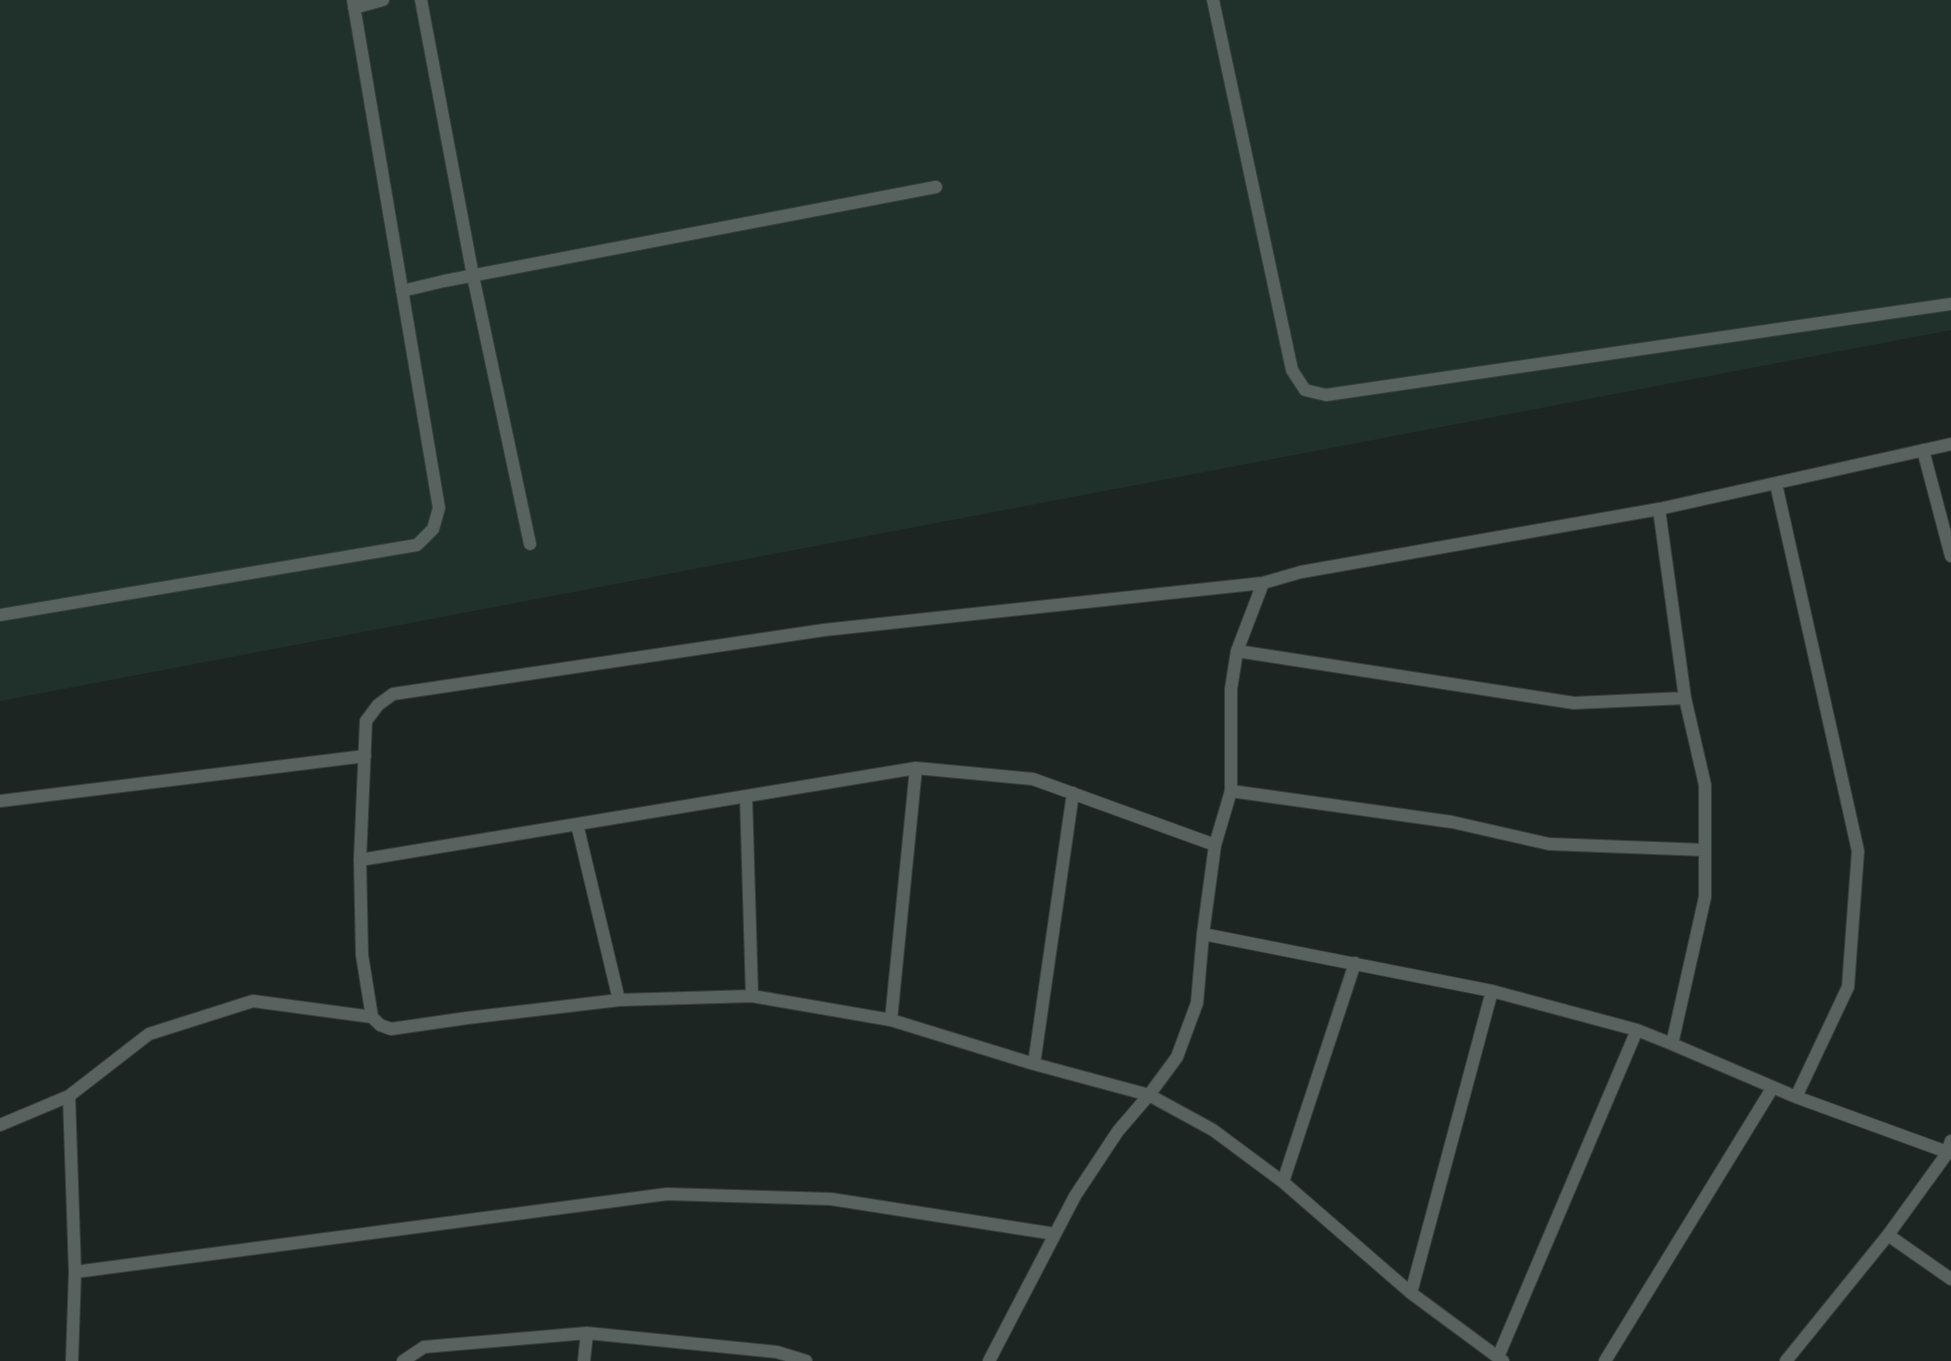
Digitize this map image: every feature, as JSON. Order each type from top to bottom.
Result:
[{"type":"street","points":[[0,615],[417,545],[433,529],[439,508],[354,4],[382,0]]},
{"type":"street","points":[[421,0],[473,276],[530,544]]},
{"type":"street","points":[[1213,0],[1292,370],[1305,390],[1326,395],[1951,304]]},
{"type":"street","points":[[402,291],[473,276],[936,188]]},
{"type":"street","points":[[1637,1030],[1500,1359],[1411,1293],[1283,1182],[1213,1130],[1149,1095],[1034,1064],[891,1020],[752,996],[619,1000],[467,1018],[391,1029],[380,1025],[372,1017],[362,955],[360,860],[366,721],[378,706],[393,694],[824,630],[1263,583],[1301,572],[1659,509],[1951,444]]},
{"type":"street","points":[[1924,450],[1951,556]]},
{"type":"street","points":[[1776,484],[1858,851],[1848,987],[1796,1097]]},
{"type":"street","points":[[1659,509],[1686,698],[1705,785],[1705,897],[1672,1044]]},
{"type":"street","points":[[989,1361],[1075,1196],[1118,1131],[1149,1095],[1176,1057],[1197,1003],[1203,934],[1216,845],[1231,791],[1231,688],[1237,651],[1263,583]]},
{"type":"street","points":[[1237,651],[1574,703],[1686,698]]},
{"type":"street","points":[[0,801],[365,756]]},
{"type":"street","points":[[360,860],[916,768],[1033,779],[1216,845]]},
{"type":"street","points":[[891,1020],[916,768]]},
{"type":"street","points":[[1231,791],[1452,822],[1549,844],[1705,850]]},
{"type":"street","points":[[1034,1064],[1073,793]]},
{"type":"street","points":[[746,796],[752,996]]},
{"type":"street","points":[[577,824],[619,1000]]},
{"type":"street","points":[[1203,934],[1492,991],[1637,1030],[1796,1097],[1950,1147],[1888,1235],[1786,1361]]},
{"type":"street","points":[[1283,1182],[1355,963]]},
{"type":"street","points":[[1411,1293],[1492,991]]},
{"type":"street","points":[[0,1125],[69,1096],[149,1034],[252,1000],[372,1017]]},
{"type":"street","points":[[1605,1361],[1773,1087]]},
{"type":"street","points":[[69,1096],[75,1272],[72,1361]]},
{"type":"street","points":[[75,1272],[667,1194],[831,1199],[1055,1234]]},
{"type":"street","points":[[1888,1235],[1951,1279]]},
{"type":"street","points":[[403,1361],[424,1347],[587,1333],[777,1352],[806,1361]]},
{"type":"street","points":[[584,1361],[587,1333]]},
{"type":"shaded area","points":[[0,0],[1951,0],[1951,330],[0,701]]}]
